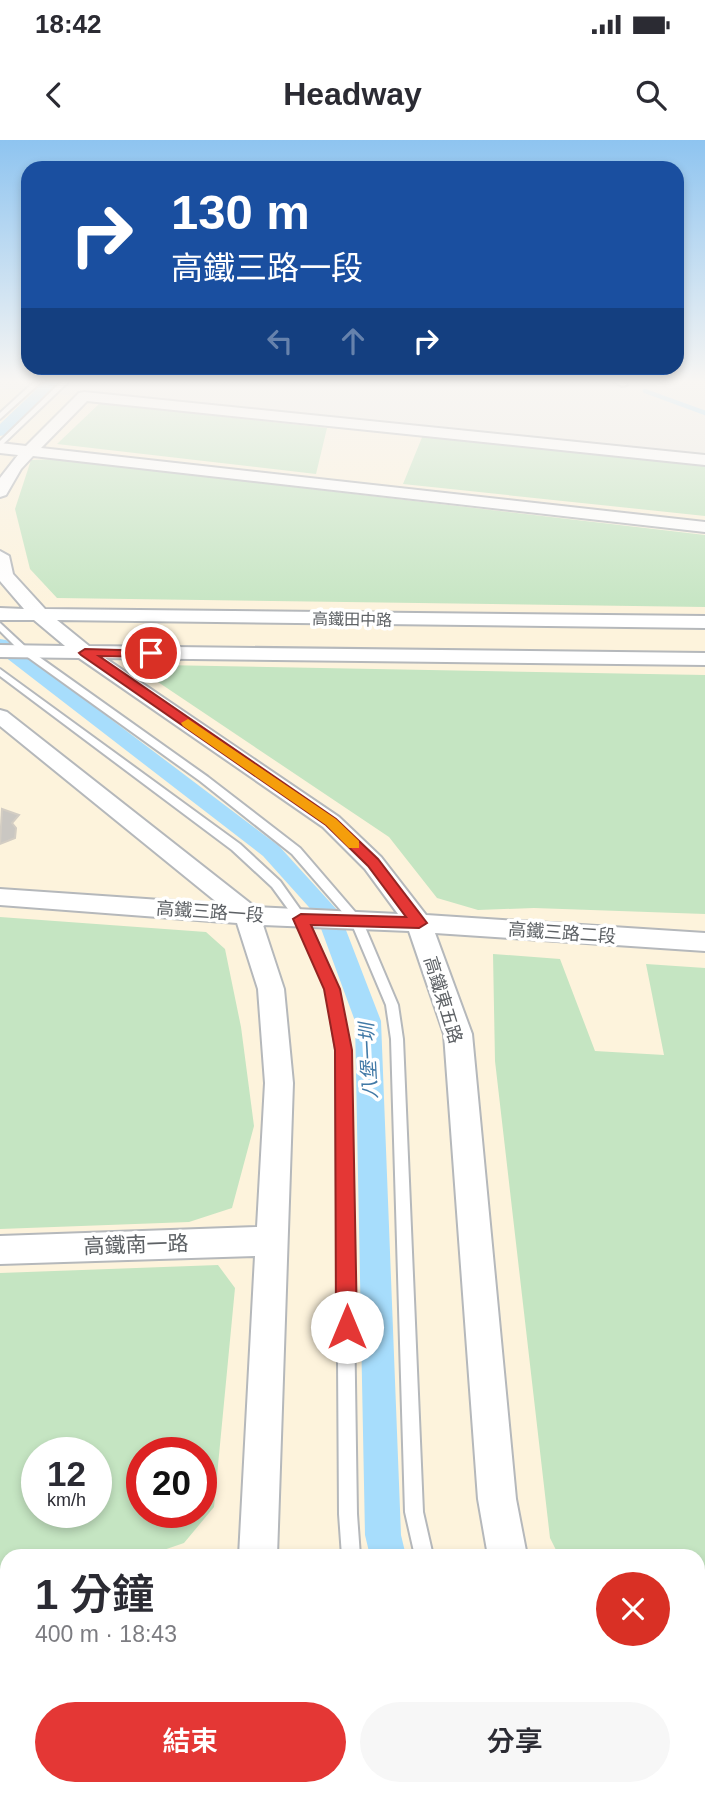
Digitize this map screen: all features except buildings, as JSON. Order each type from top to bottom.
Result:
[{"type":"street","points":[[0,492],[22,458]]},
{"type":"street","points":[[84,458],[705,527]]},
{"type":"street","points":[[687,458],[705,460]]},
{"type":"street","name":"高鐵東五路","points":[[0,556],[5,575],[40,616],[85,653],[331,822],[373,863],[419,923],[458,1034],[497,1499],[507,1549]]},
{"type":"street","name":"高鐵田中路","points":[[0,614],[705,622]]},
{"type":"street","points":[[0,651],[705,659]]},
{"type":"street","points":[[0,716],[247,914],[271,989],[279,1083],[258,1549]]},
{"type":"street","name":"高鐵三路一段","points":[[0,897],[301,919],[419,923]]},
{"type":"street","name":"高鐵三路二段","points":[[419,923],[705,942]]},
{"type":"street","name":"高鐵南一路","points":[[0,1250],[273,1241]]},
{"type":"lane","points":[[0,626],[25,652],[204,779],[273,832],[296,851],[356,920],[392,1005],[397,1039],[414,1512],[422,1549]]},
{"type":"lane","points":[[0,672],[236,847],[276,884],[301,919],[332,989],[343,1050],[350,1549]]},
{"type":"shaded area","points":[[0,458],[669,458],[705,462],[705,1549],[0,1549]]},
{"type":"green space","points":[[179,458],[320,458],[316,474]]},
{"type":"green space","points":[[414,458],[648,458],[705,464],[705,516],[403,484]]},
{"type":"green space","points":[[55,459],[705,535],[705,607],[57,598],[30,569],[15,509],[31,460]]},
{"type":"green space","points":[[161,665],[705,675],[705,914],[534,908],[478,910],[437,898],[389,837],[149,676]]},
{"type":"green space","points":[[0,917],[206,932],[225,949],[241,1027],[254,1126],[232,1208],[189,1222],[0,1229]]},
{"type":"green space","points":[[493,954],[560,959],[595,1051],[664,1055],[646,964],[705,968],[705,1549],[556,1549],[550,1538],[495,1061]]},
{"type":"green space","points":[[218,1265],[235,1288],[217,1476],[217,1437],[126,1437],[126,1528],[196,1528],[184,1543],[166,1549],[0,1549],[0,1273]]},
{"type":"waterway","name":"八堡一圳","points":[[0,644],[271,851],[327,912],[368,1021],[383,1535],[386,1549]]},
{"type":"slow traffic","points":[[188,723],[331,822],[354,845]]},
{"type":"route","points":[[151,653],[85,653],[331,822],[373,863],[419,923],[301,919],[332,989],[343,1050],[347,1327]]}]
